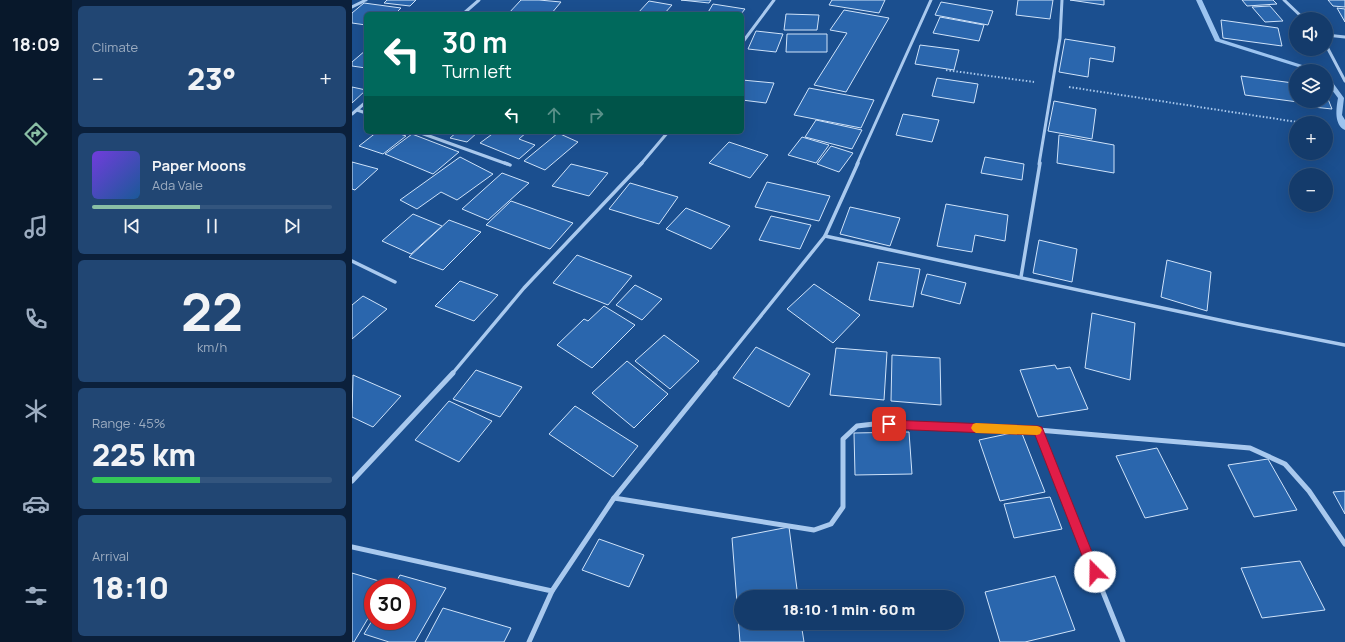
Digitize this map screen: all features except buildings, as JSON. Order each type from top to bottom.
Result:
[{"type":"street","points":[[352,8],[366,0]]},
{"type":"street","points":[[465,12],[479,0]]},
{"type":"street","points":[[744,40],[774,0]]},
{"type":"street","points":[[529,642],[552,591],[614,498],[825,236],[931,0]]},
{"type":"street","points":[[1021,277],[1060,38],[1062,0]]},
{"type":"street","points":[[1284,0],[1297,12]]},
{"type":"street","points":[[1333,36],[1345,37]]},
{"type":"street","points":[[1332,56],[1345,81]]},
{"type":"street","points":[[352,114],[364,104]]},
{"type":"street","points":[[357,110],[364,112]]},
{"type":"street","points":[[424,134],[510,165]]},
{"type":"street","points":[[352,481],[440,388],[524,288],[636,169],[666,134]]},
{"type":"street","points":[[825,236],[1345,345]]},
{"type":"street","points":[[352,261],[394,282]]},
{"type":"street","points":[[614,498],[814,530],[831,524],[843,507],[844,439],[857,426],[874,424],[1038,430],[1250,448],[1285,464],[1308,491],[1345,544]]},
{"type":"street","points":[[1038,430],[1123,642]]},
{"type":"street","points":[[352,547],[552,591]]},
{"type":"path","points":[[946,70],[1289,121]]},
{"type":"waterway","points":[[1199,0],[1217,40],[1295,64]]},
{"type":"waterway","points":[[1333,87],[1341,98],[1339,115],[1345,128]]},
{"type":"slow traffic","points":[[976,428],[1037,430]]},
{"type":"route","points":[[889,424],[1038,430],[1095,572]]}]
